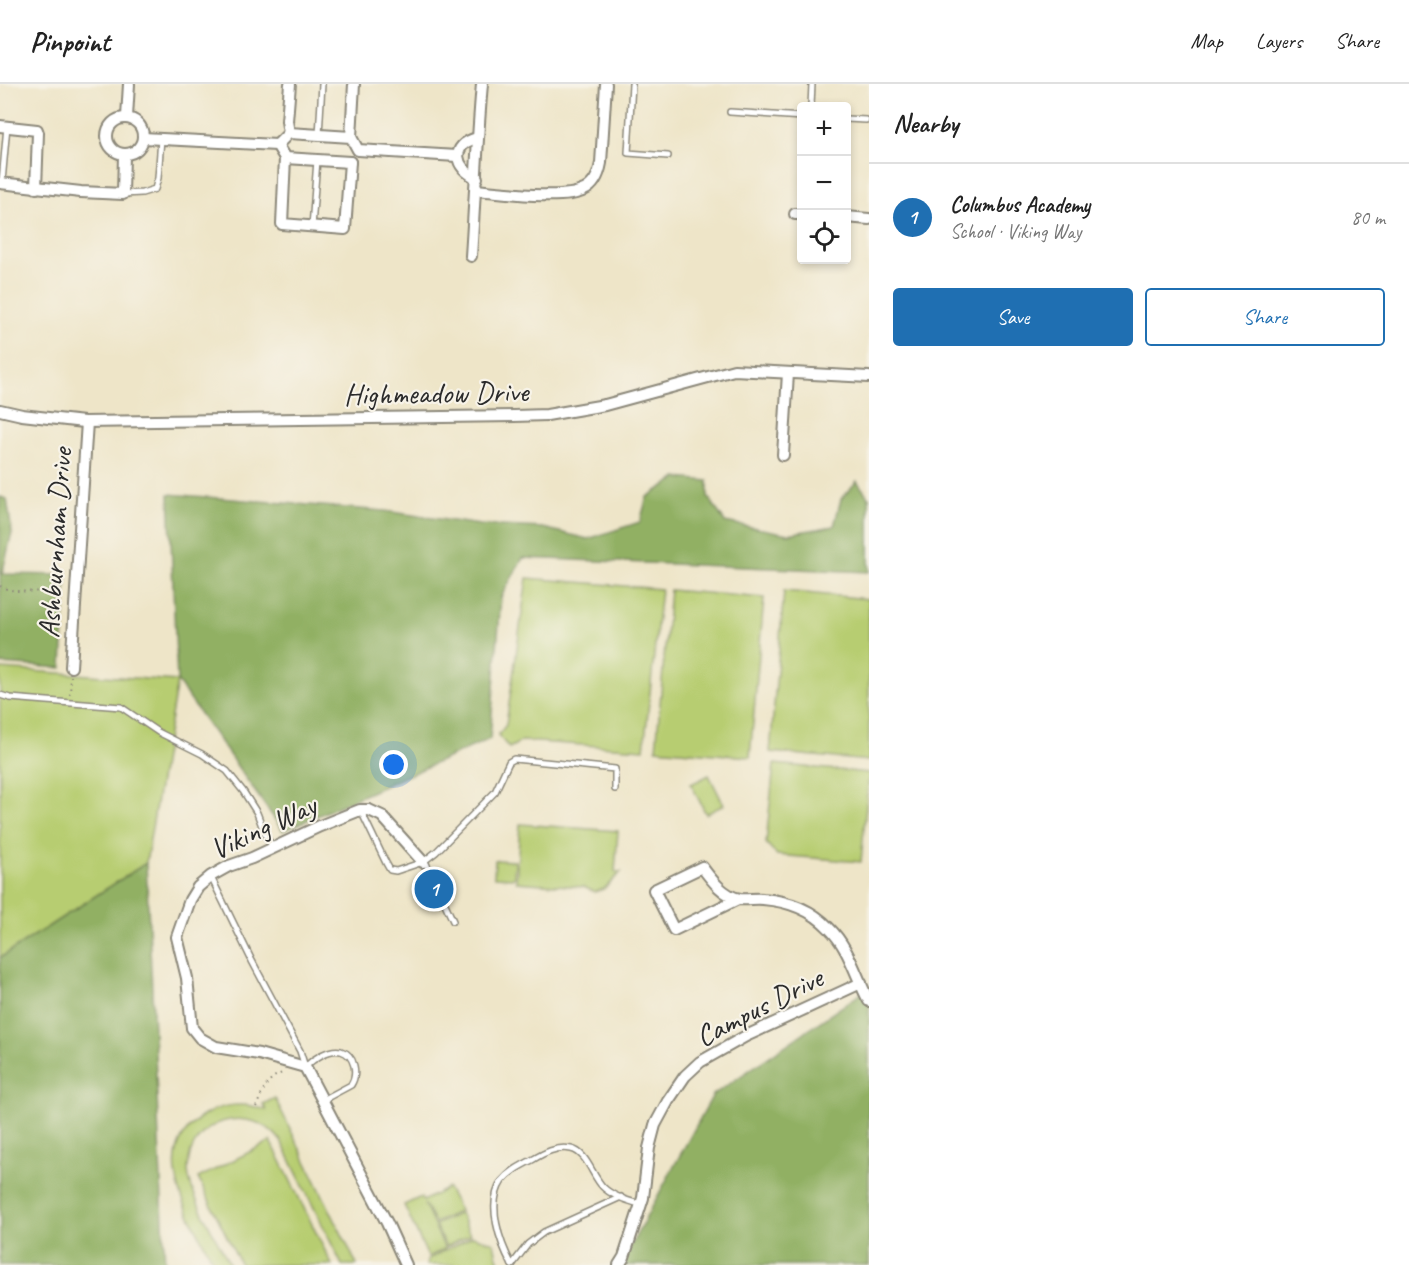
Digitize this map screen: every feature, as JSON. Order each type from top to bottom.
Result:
[{"type":"street","points":[[127,117],[129,84]]},
{"type":"street","points":[[289,133],[287,121],[290,84]]},
{"type":"street","points":[[354,84],[351,137],[358,150]]},
{"type":"street","points":[[471,256],[482,84]]},
{"type":"street","points":[[476,190],[558,195],[579,193],[586,189],[598,174],[601,163],[606,84]]},
{"type":"street","points":[[127,117],[138,122],[143,138],[139,148],[130,154],[124,154],[118,153],[109,146],[106,135],[115,120],[127,117]]},
{"type":"street","points":[[3,126],[34,128],[38,133],[36,188]]},
{"type":"street","points":[[143,138],[277,145],[289,133],[351,137]]},
{"type":"street","points":[[477,138],[461,146],[457,156],[460,166],[467,174],[477,178]]},
{"type":"street","points":[[277,145],[285,158],[282,224],[312,227],[345,229],[350,162],[358,150]]},
{"type":"street","points":[[358,150],[457,156]]},
{"type":"street","points":[[1,184],[123,194],[124,154]]},
{"type":"street","points":[[285,158],[350,162]]},
{"type":"street","points":[[851,217],[869,219]]},
{"type":"street","name":"Highmeadow Drive","points":[[0,410],[22,415],[87,422],[548,415],[605,405],[720,373],[741,370],[869,377]]},
{"type":"street","points":[[783,455],[788,373]]},
{"type":"street","name":"Ashburnham Drive","points":[[71,668],[87,422]]},
{"type":"street","name":"Viking Way","points":[[305,1067],[259,1054],[216,1047],[200,1038],[192,1028],[188,978],[177,937],[181,920],[190,900],[198,887],[211,876],[229,866],[360,810],[369,810],[382,816],[424,862]]},
{"type":"street","points":[[738,899],[674,930],[654,890],[702,867],[724,891],[738,899],[779,901],[798,906],[813,915],[838,938],[861,983]]},
{"type":"street","name":"Campus Drive","points":[[619,1265],[624,1257],[641,1204],[649,1148],[655,1125],[685,1076],[700,1062],[746,1036],[861,983],[869,1001]]},
{"type":"street","points":[[305,1067],[387,1223],[406,1265]]},
{"type":"lane","points":[[319,135],[322,84]]},
{"type":"lane","points":[[632,84],[628,153],[668,156]]},
{"type":"lane","points":[[811,102],[812,84]]},
{"type":"lane","points":[[730,112],[797,117]]},
{"type":"lane","points":[[851,119],[866,120]]},
{"type":"lane","points":[[1,184],[3,126]]},
{"type":"lane","points":[[123,194],[142,193],[155,189],[158,184],[160,139]]},
{"type":"lane","points":[[312,227],[317,160]]},
{"type":"lane","points":[[0,695],[10,698],[121,707],[158,732],[202,754],[227,771],[243,790],[267,838],[274,847]]},
{"type":"lane","points":[[360,810],[390,870],[396,871],[424,862],[436,852],[495,792],[509,762],[514,759],[615,769],[615,789]]},
{"type":"lane","points":[[424,862],[453,921]]},
{"type":"lane","points":[[211,876],[252,961],[300,1051],[305,1067],[316,1058],[335,1051],[346,1054],[354,1064],[355,1075],[351,1085],[323,1100]]},
{"type":"lane","points":[[621,1197],[544,1232],[528,1244],[512,1265],[506,1253],[494,1208],[496,1194],[511,1171],[548,1150],[573,1149],[579,1152],[602,1187],[613,1194],[641,1204]]},
{"type":"path","points":[[0,586],[4,589],[52,591],[61,582],[64,573],[78,573]]},
{"type":"path","points":[[70,703],[71,668]]},
{"type":"path","points":[[256,1107],[267,1083],[277,1074],[286,1072]]},
{"type":"green space","points":[[677,478],[708,481],[708,497],[725,522],[788,534],[834,526],[841,499],[857,481],[869,498],[869,572],[523,558],[501,597],[490,739],[283,831],[177,681],[169,494],[385,511],[480,525],[543,528],[588,539],[640,522],[647,497]]},
{"type":"green space","points":[[0,497],[7,499],[12,533],[2,574],[66,575],[62,668],[0,664]]},
{"type":"green space","points":[[527,578],[661,589],[644,749],[522,741],[509,748],[498,735],[506,725]]},
{"type":"green space","points":[[670,590],[764,598],[750,757],[656,749]]},
{"type":"green space","points":[[784,591],[869,599],[869,761],[770,752]]},
{"type":"green space","points":[[0,669],[177,681],[146,863],[0,958]]},
{"type":"green space","points":[[774,764],[869,773],[861,862],[777,855],[766,843]]},
{"type":"green space","points":[[709,775],[724,805],[706,814],[691,784]]},
{"type":"green space","points":[[520,824],[618,831],[615,872],[621,872],[604,889],[595,892],[583,887],[516,882]]},
{"type":"green space","points":[[495,860],[515,861],[514,878],[494,877]]},
{"type":"green space","points":[[146,863],[165,1265],[0,1265],[0,958]]},
{"type":"green space","points":[[869,988],[869,1265],[620,1265],[713,1095]]},
{"type":"green space","points":[[275,1098],[357,1265],[342,1265],[281,1141],[269,1129],[254,1122],[239,1119],[224,1121],[210,1127],[199,1138],[191,1152],[188,1169],[198,1204],[230,1265],[215,1265],[186,1208],[179,1188],[176,1168],[177,1149],[186,1131],[203,1116],[218,1108],[242,1105],[266,1110],[263,1104]]},
{"type":"green space","points":[[271,1141],[332,1265],[241,1265],[198,1178]]},
{"type":"green space","points":[[448,1188],[460,1211],[435,1223],[424,1204],[445,1249],[428,1257],[404,1205],[421,1197],[423,1201]]},
{"type":"green space","points":[[460,1213],[470,1235],[446,1247],[435,1225]]},
{"type":"green space","points":[[473,1236],[494,1243],[497,1257],[502,1265],[427,1265],[428,1259]]},
{"type":"place","name":"Columbus Academy","points":[[434,889]]}]
